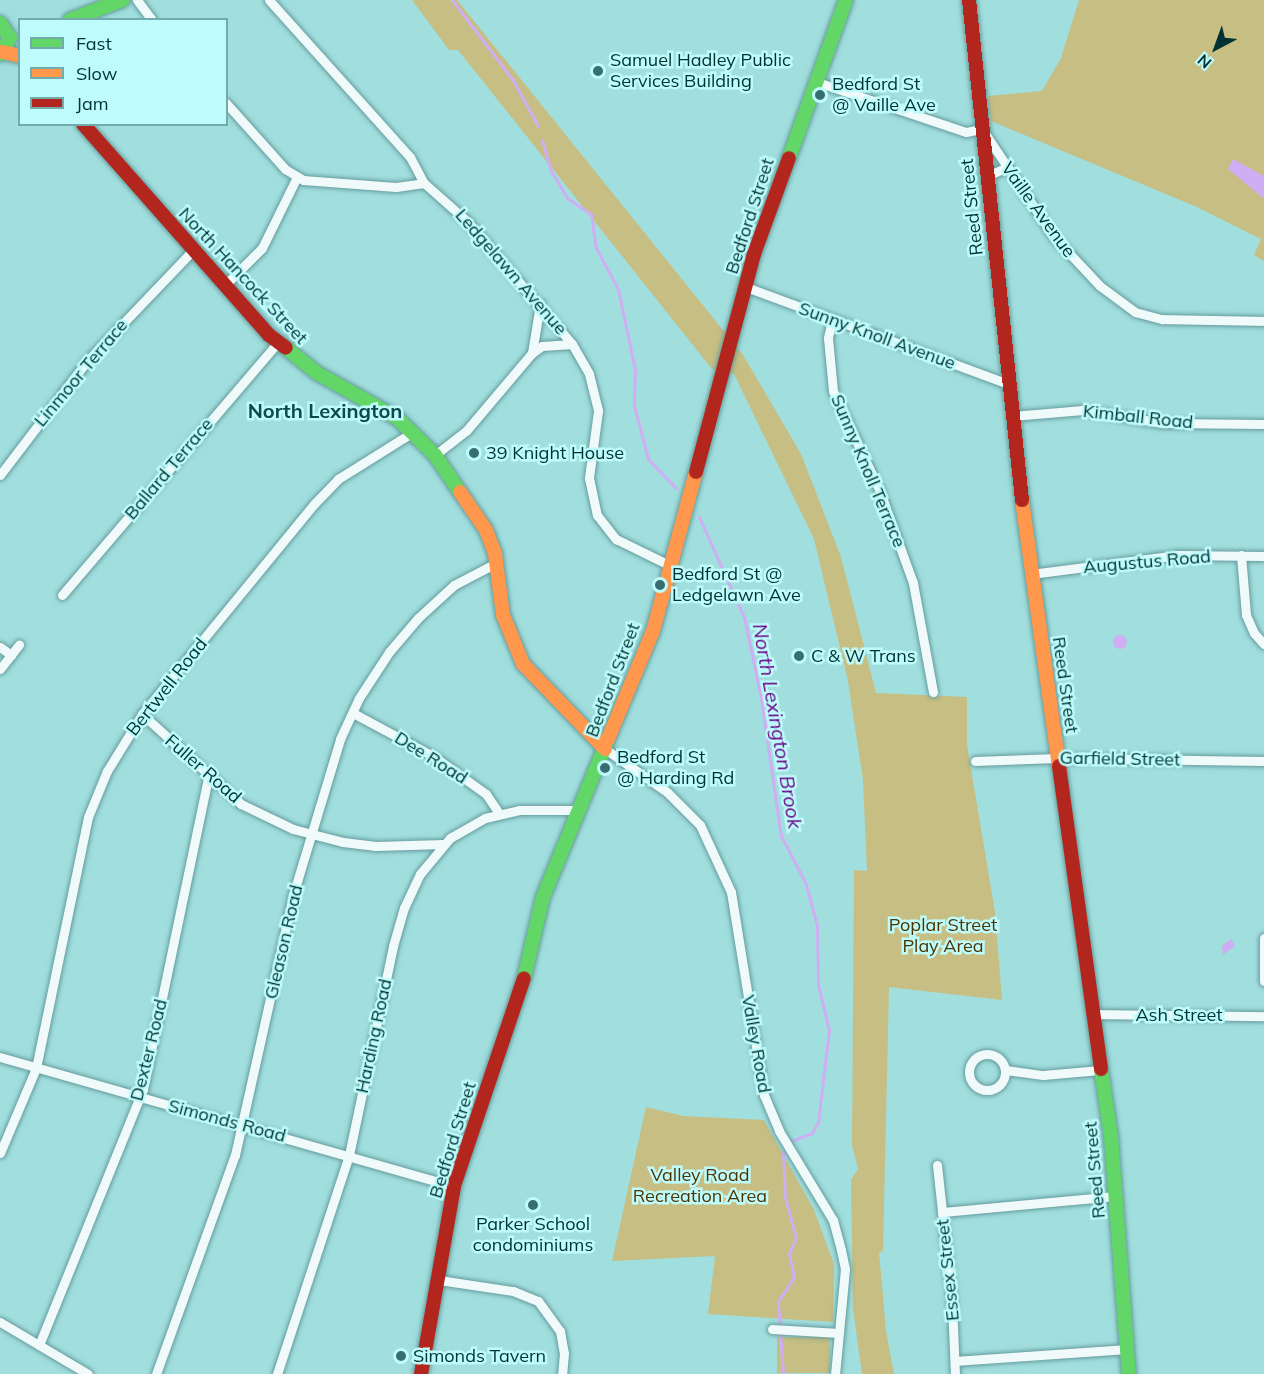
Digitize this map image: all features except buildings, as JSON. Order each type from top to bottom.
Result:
[{"type":"street","points":[[75,18],[122,0]]},
{"type":"street","points":[[137,0],[150,18]]},
{"type":"street","name":"Ledgelawn Avenue","points":[[269,0],[410,157],[424,183],[459,213],[540,304],[572,344],[589,374],[598,411],[589,478],[597,515],[616,539],[671,566]]},
{"type":"street","name":"Bedford Street","points":[[421,1374],[454,1186],[522,984],[543,897],[642,662],[671,566],[746,287],[846,0]]},
{"type":"street","name":"Reed Street","points":[[969,0],[1008,384],[1031,574],[1094,1014],[1116,1196],[1129,1374]]},
{"type":"street","points":[[10,40],[18,53]]},
{"type":"street","points":[[816,82],[966,132],[982,129]]},
{"type":"street","points":[[228,106],[297,177],[393,187],[424,183]]},
{"type":"street","name":"North Hancock Street","points":[[85,126],[277,343],[312,370],[397,418],[435,455],[486,530],[496,562],[503,615],[523,664],[605,749]]},
{"type":"street","name":"Vaille Avenue","points":[[982,129],[1054,237],[1121,304],[1162,319],[1264,321]]},
{"type":"street","points":[[987,176],[1007,167]]},
{"type":"street","points":[[225,285],[262,248],[297,177]]},
{"type":"street","name":"Linmoor Terrace","points":[[0,475],[87,361],[193,250]]},
{"type":"street","name":"Sunny Knoll Avenue","points":[[746,287],[1008,384]]},
{"type":"street","points":[[532,353],[540,304]]},
{"type":"street","name":"Sunny Knoll Terrace","points":[[832,320],[828,338],[833,390],[879,489],[913,583],[933,692]]},
{"type":"street","name":"Ballard Terrace","points":[[62,595],[277,343]]},
{"type":"street","points":[[435,455],[466,431],[532,353],[542,346],[572,344]]},
{"type":"street","name":"Kimball Road","points":[[1012,416],[1083,410],[1163,423],[1264,424]]},
{"type":"street","name":"Bertwell Road","points":[[0,1153],[36,1068],[88,817],[99,786],[142,714],[338,479],[413,432]]},
{"type":"street","name":"Augustus Road","points":[[1031,574],[1178,555],[1264,556]]},
{"type":"street","points":[[1241,555],[1246,615],[1254,633],[1264,644]]},
{"type":"street","name":"Gleason Road","points":[[156,1374],[210,1229],[242,1127],[310,833],[340,739],[389,652],[418,618],[454,585],[496,562]]},
{"type":"street","points":[[0,669],[19,645]]},
{"type":"street","points":[[0,647],[11,656]]},
{"type":"street","name":"Dee Road","points":[[353,713],[433,756],[486,794],[499,813]]},
{"type":"street","name":"Fuller Road","points":[[142,714],[208,778],[241,804],[310,833],[376,846],[444,844]]},
{"type":"street","name":"Valley Road","points":[[605,749],[684,808],[700,825],[717,855],[736,915],[764,1095],[786,1142],[833,1220],[841,1250],[844,1269],[835,1374]]},
{"type":"street","name":"Garfield Street","points":[[975,761],[1056,758],[1264,761]]},
{"type":"street","name":"Dexter Road","points":[[39,1345],[139,1097],[208,778]]},
{"type":"street","name":"Harding Road","points":[[277,1374],[350,1155],[404,908],[420,874],[444,844],[472,824],[499,813],[579,810]]},
{"type":"street","points":[[1264,938],[1264,981]]},
{"type":"street","name":"Ash Street","points":[[1094,1014],[1264,1016]]},
{"type":"street","name":"Simonds Road","points":[[0,1057],[454,1186]]},
{"type":"street","points":[[1006,1070],[1043,1075],[1100,1070]]},
{"type":"street","name":"Essex Street","points":[[937,1166],[955,1374]]},
{"type":"street","points":[[942,1212],[1116,1196]]},
{"type":"street","points":[[439,1280],[513,1291],[538,1301],[560,1331],[564,1353],[562,1374]]},
{"type":"street","points":[[0,1322],[88,1374]]},
{"type":"street","points":[[772,1329],[838,1333]]},
{"type":"street","points":[[955,1361],[1127,1349]]},
{"type":"green space","name":"Poplar Street Play Area","points":[[412,0],[457,0],[743,355],[801,454],[841,557],[876,693],[967,697],[967,745],[995,912],[1002,1000],[889,987],[883,1251],[879,1252],[886,1331],[894,1374],[862,1374],[853,1309],[851,1180],[858,1169],[852,1145],[854,870],[867,871],[863,780],[848,681],[814,539],[734,374],[712,369],[458,50],[449,50]]},
{"type":"green space","points":[[1079,0],[1264,0],[1264,261],[1254,255],[1261,239],[1197,207],[991,121],[988,96],[1042,91],[1061,58]]},
{"type":"green space","name":"Valley Road Recreation Area","points":[[646,1107],[683,1116],[764,1120],[814,1210],[834,1264],[833,1322],[708,1314],[715,1256],[612,1261]]},
{"type":"green space","points":[[777,1337],[830,1337],[830,1373],[777,1373]]},
{"type":"shaded area","points":[[1233,159],[1264,176],[1264,199],[1228,169]]},
{"type":"shaded area","points":[[1120,635],[1125,637],[1127,642],[1125,647],[1120,649],[1115,647],[1113,642],[1115,637]]},
{"type":"shaded area","points":[[1231,939],[1235,946],[1223,955],[1222,946]]},
{"type":"waterway","name":"North Lexington Brook","points":[[452,0],[513,80],[538,126]]},
{"type":"waterway","name":"North Lexington Brook","points":[[542,140],[551,171],[567,198],[591,214],[596,248],[618,289],[635,370],[634,405],[648,459],[676,488]]},
{"type":"waterway","name":"North Lexington Brook","points":[[699,517],[744,617],[761,698],[781,836],[806,884],[817,926],[818,985],[829,1030],[818,1122],[812,1133],[791,1141]]},
{"type":"waterway","name":"North Lexington Brook","points":[[783,1152],[785,1197],[796,1238],[789,1254],[794,1277],[778,1302],[783,1374]]},
{"type":"traffic: fast","points":[[75,18],[122,0]]},
{"type":"traffic: fast","points":[[789,158],[846,0]]},
{"type":"traffic: fast","points":[[0,23],[10,38],[0,54]]},
{"type":"traffic: fast","points":[[286,348],[317,373],[397,418],[435,455],[460,492]]},
{"type":"traffic: fast","points":[[524,978],[543,897],[608,739]]},
{"type":"traffic: fast","points":[[1101,1069],[1111,1137],[1129,1374]]},
{"type":"traffic: slow","points":[[3,52],[18,56]]},
{"type":"traffic: slow","points":[[608,739],[653,631],[696,472]]},
{"type":"traffic: slow","points":[[460,492],[486,530],[495,554],[503,615],[523,664],[605,749]]},
{"type":"traffic: slow","points":[[1022,500],[1059,766]]},
{"type":"traffic: jam","points":[[969,0],[1022,500]]},
{"type":"traffic: jam","points":[[85,126],[269,335],[286,348]]},
{"type":"traffic: jam","points":[[696,472],[754,254],[789,158]]},
{"type":"traffic: jam","points":[[1059,766],[1101,1069]]},
{"type":"traffic: jam","points":[[421,1374],[454,1186],[524,978]]},
{"type":"place","name":"Samuel Hadley Public Services Building","points":[[598,71]]},
{"type":"place","name":"Bedford St @ Vaille Ave","points":[[820,95]]},
{"type":"place","name":"39 Knight House","points":[[474,453]]},
{"type":"place","name":"Bedford St @ Ledgelawn Ave","points":[[660,585]]},
{"type":"place","name":"C & W Trans","points":[[799,656]]},
{"type":"place","name":"Bedford St @ Harding Rd","points":[[605,768]]},
{"type":"place","name":"Parker School condominiums","points":[[533,1205]]},
{"type":"place","name":"Simonds Tavern","points":[[401,1356]]},
{"type":"district","name":"North Lexington","points":[[325,410]]}]
